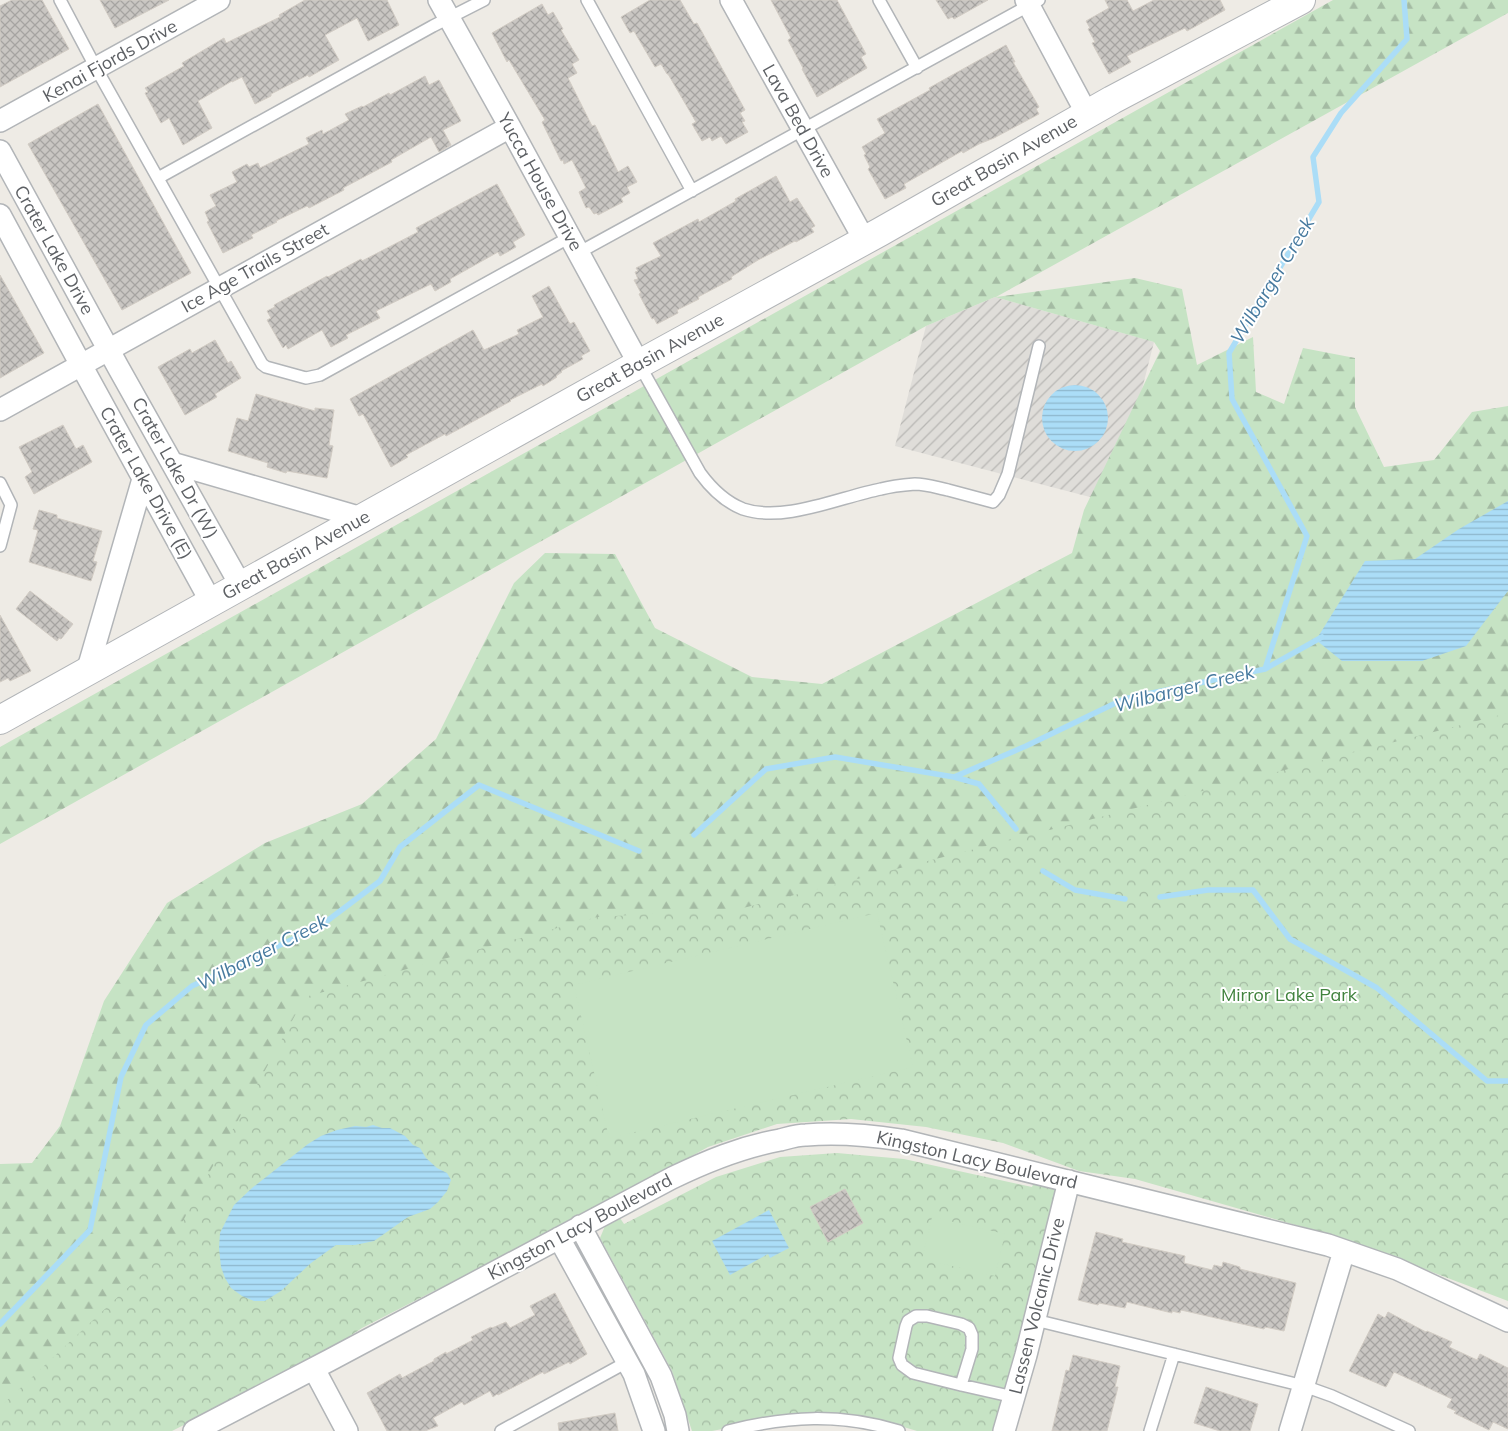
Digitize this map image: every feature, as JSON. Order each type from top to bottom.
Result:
[{"type":"street","name":"Kenai Fjords Drive","points":[[0,121],[219,0]]},
{"type":"street","name":"Lava Bed Drive","points":[[731,0],[865,241]]},
{"type":"street","name":"Great Basin Avenue","points":[[0,720],[639,364],[865,241],[1087,114],[1302,0]]},
{"type":"street","points":[[1031,2],[1087,114]]},
{"type":"street","name":"Yucca House Drive","points":[[445,9],[639,364]]},
{"type":"street","name":"Ice Age Trails Street","points":[[0,410],[510,127]]},
{"type":"street","name":"Crater Lake Drive","points":[[0,150],[109,349]]},
{"type":"street","name":"Crater Lake Drive","points":[[0,215],[81,365]]},
{"type":"street","name":"Crater Lake Dr (W)","points":[[109,349],[241,586]]},
{"type":"street","name":"Crater Lake Drive (E)","points":[[81,365],[211,602]]},
{"type":"street","points":[[172,463],[362,518]]},
{"type":"street","points":[[87,672],[144,479]]},
{"type":"street","name":"Kingston Lacy Boulevard","points":[[194,1431],[672,1178],[734,1150],[804,1135],[843,1134],[901,1140],[1319,1243],[1397,1269],[1508,1321]]},
{"type":"street","name":"Lassen Volcanic Drive","points":[[1004,1431],[1069,1181]]},
{"type":"street","points":[[580,1226],[661,1376],[675,1415],[678,1431]]},
{"type":"street","points":[[559,1238],[634,1374],[654,1431]]},
{"type":"street","points":[[1290,1431],[1344,1251]]},
{"type":"street","points":[[314,1368],[347,1431]]},
{"type":"lane","points":[[60,0],[96,68],[262,364],[266,367],[306,378],[320,375],[574,244],[692,191],[917,68],[1031,2]]},
{"type":"lane","points":[[158,178],[433,26],[445,9],[484,0]]},
{"type":"lane","points":[[586,0],[692,191]]},
{"type":"lane","points":[[879,0],[917,68]]},
{"type":"lane","points":[[639,364],[708,484],[718,494],[742,508],[757,512],[773,513],[808,508],[881,489],[918,484],[992,502],[1000,496],[1008,474],[1039,346]]},
{"type":"lane","points":[[0,483],[11,505],[0,546]]},
{"type":"lane","points":[[961,1385],[972,1349],[972,1335],[969,1328],[961,1324],[927,1316],[916,1316],[908,1321],[899,1358],[902,1365],[913,1373],[961,1385],[1014,1397]]},
{"type":"lane","points":[[1034,1320],[1304,1386],[1332,1396],[1409,1431]]},
{"type":"lane","points":[[1150,1431],[1174,1354]]},
{"type":"lane","points":[[500,1431],[627,1362]]},
{"type":"lane","points":[[728,1431],[807,1418],[839,1418],[864,1427],[899,1431]]},
{"type":"shaded area","points":[[995,297],[1154,342],[1113,503],[895,446],[926,326]]},
{"type":"green space","points":[[1333,0],[1508,0],[1508,13],[996,297],[1135,278],[1182,289],[1197,365],[1253,337],[1256,392],[1284,404],[1303,348],[1355,358],[1355,407],[1384,467],[1434,460],[1472,412],[1508,406],[1508,729],[208,1227],[0,1431],[0,1164],[32,1163],[60,1126],[104,1001],[167,903],[265,843],[362,804],[436,739],[514,583],[545,553],[615,554],[655,628],[752,677],[822,684],[1072,553],[1084,510],[1160,351],[1154,342],[995,297],[926,326],[0,844],[0,747]]},
{"type":"green space","name":"Mirror Lake Park","points":[[1508,713],[1508,1301],[1348,1240],[1135,1179],[1079,1171],[1003,1143],[926,1127],[851,1119],[777,1124],[708,1147],[526,1248],[432,1292],[362,1328],[322,1355],[172,1431],[0,1431],[0,1407],[166,1252],[305,997],[597,917],[739,909]]},
{"type":"green space","points":[[877,913],[913,1067],[609,1138],[574,985]]},
{"type":"green space","points":[[837,1153],[904,1159],[1032,1187],[1034,1182],[1051,1185],[1056,1189],[995,1431],[917,1431],[877,1419],[806,1413],[712,1431],[692,1431],[672,1371],[600,1238],[605,1226],[620,1218],[624,1224],[716,1177],[780,1157]]},
{"type":"green space","points":[[932,1217],[1005,1234],[995,1276],[922,1259]]},
{"type":"water","points":[[1075,385],[1087,388],[1098,395],[1105,406],[1108,418],[1105,430],[1098,441],[1087,448],[1075,451],[1063,448],[1052,441],[1045,430],[1042,418],[1045,406],[1052,395],[1063,388]]},
{"type":"water","points":[[1508,501],[1508,591],[1466,646],[1422,661],[1342,661],[1316,640],[1365,561],[1415,559],[1459,529]]},
{"type":"water","points":[[373,1125],[390,1128],[405,1136],[413,1145],[420,1148],[426,1158],[437,1168],[447,1173],[451,1180],[447,1191],[438,1202],[430,1209],[408,1217],[374,1241],[355,1245],[336,1245],[311,1263],[281,1291],[265,1301],[254,1301],[242,1296],[231,1288],[221,1267],[219,1248],[220,1233],[234,1205],[252,1188],[321,1136],[355,1126],[366,1127]]},
{"type":"water","points":[[769,1210],[789,1248],[770,1258],[768,1254],[730,1275],[712,1241]]},
{"type":"building","points":[[12,0],[42,0],[69,49],[0,87],[0,6]]},
{"type":"building","points":[[100,0],[169,0],[115,28]]},
{"type":"building","points":[[305,0],[387,0],[399,25],[368,41],[357,18],[325,35],[339,60],[255,104],[242,77],[232,81],[198,101],[212,128],[183,145],[169,118],[161,123],[145,93],[148,92],[145,88],[184,66],[182,63],[224,38],[226,43],[280,17],[279,15]]},
{"type":"building","points":[[650,0],[680,0],[694,24],[697,23],[745,110],[740,113],[745,121],[742,122],[748,132],[726,144],[721,136],[712,141],[710,137],[702,141],[692,124],[696,122],[668,74],[661,64],[655,67],[634,31],[630,33],[621,17]]},
{"type":"building","points":[[771,0],[837,0],[866,54],[861,57],[867,68],[817,97],[788,40],[791,38]]},
{"type":"building","points":[[936,0],[988,0],[954,19],[952,17],[948,19]]},
{"type":"building","points":[[1105,0],[1127,0],[1133,11],[1154,0],[1220,0],[1225,10],[1187,31],[1185,28],[1127,56],[1131,62],[1109,74],[1092,43],[1095,42],[1086,21],[1109,8]]},
{"type":"building","points":[[542,4],[548,15],[553,12],[563,29],[561,30],[579,60],[572,64],[577,73],[568,78],[592,126],[595,125],[618,172],[628,166],[637,182],[627,187],[630,193],[621,198],[623,202],[598,215],[597,213],[594,214],[589,207],[586,208],[579,192],[586,188],[572,160],[564,164],[563,160],[561,161],[542,122],[545,120],[509,60],[507,62],[492,33]]},
{"type":"building","points":[[1006,45],[1015,62],[1013,62],[1039,107],[1036,109],[1039,114],[963,153],[962,151],[904,184],[906,188],[885,199],[868,169],[870,167],[862,147],[885,133],[877,119]]},
{"type":"building","points":[[425,76],[429,85],[439,80],[461,121],[443,130],[451,145],[439,152],[431,137],[391,160],[392,162],[343,188],[344,190],[309,208],[307,206],[276,221],[251,235],[253,238],[223,253],[207,222],[209,221],[205,212],[216,206],[210,195],[237,182],[232,172],[247,164],[249,167],[258,163],[260,168],[309,144],[306,138],[322,130],[323,134],[349,120],[345,114],[389,93],[390,95]]},
{"type":"building","points":[[98,104],[191,273],[122,310],[28,144]]},
{"type":"building","points":[[776,176],[790,202],[797,198],[815,226],[811,228],[814,232],[758,260],[731,277],[732,279],[698,297],[699,299],[677,310],[678,313],[657,324],[654,318],[652,319],[634,280],[638,279],[635,272],[638,271],[636,268],[661,256],[653,243],[698,219],[699,222]]},
{"type":"building","points":[[497,184],[525,235],[513,242],[516,247],[500,256],[498,252],[450,279],[451,282],[435,291],[431,284],[376,311],[380,318],[346,335],[348,338],[331,347],[322,330],[288,349],[286,345],[283,348],[267,320],[271,318],[267,311],[275,307],[274,305],[327,276],[361,259],[362,261],[418,232],[416,228]]},
{"type":"building","points":[[0,275],[44,353],[0,378]]},
{"type":"building","points":[[549,286],[570,324],[574,322],[590,351],[581,356],[583,359],[561,371],[557,377],[543,386],[542,384],[510,400],[446,436],[445,434],[406,455],[408,457],[391,467],[363,414],[359,416],[350,399],[473,330],[484,350],[519,334],[517,330],[543,317],[532,296]]},
{"type":"building","points":[[215,340],[228,363],[231,361],[241,378],[215,394],[217,397],[185,415],[158,367],[190,349],[192,353]]},
{"type":"building","points":[[256,394],[315,411],[315,408],[334,410],[329,445],[333,446],[327,478],[287,471],[286,473],[267,467],[268,463],[228,451],[237,418],[248,421]]},
{"type":"building","points":[[63,425],[76,449],[83,445],[92,462],[34,494],[25,477],[32,472],[19,447]]},
{"type":"building","points":[[39,510],[57,515],[57,518],[102,531],[93,561],[97,562],[91,581],[29,562],[38,530],[33,529]]},
{"type":"building","points":[[30,591],[73,624],[61,639],[59,638],[57,641],[16,609]]},
{"type":"building","points":[[0,615],[31,671],[10,681],[8,678],[0,682]]},
{"type":"building","points":[[845,1189],[863,1223],[828,1242],[810,1207]]},
{"type":"building","points":[[1096,1232],[1123,1239],[1122,1242],[1185,1256],[1184,1263],[1212,1270],[1214,1265],[1222,1267],[1223,1262],[1240,1267],[1240,1269],[1296,1283],[1284,1331],[1265,1327],[1264,1329],[1181,1310],[1180,1313],[1172,1311],[1172,1313],[1127,1302],[1125,1308],[1099,1303],[1098,1305],[1078,1300]]},
{"type":"building","points":[[555,1293],[587,1354],[570,1364],[569,1362],[544,1374],[543,1372],[493,1397],[490,1391],[464,1405],[462,1402],[433,1418],[438,1426],[425,1431],[387,1431],[367,1393],[400,1374],[402,1378],[434,1361],[434,1359],[446,1352],[446,1354],[473,1340],[471,1337],[491,1327],[506,1322],[510,1328],[535,1315],[530,1306]]},
{"type":"building","points":[[1388,1312],[1426,1332],[1452,1342],[1449,1347],[1477,1360],[1480,1354],[1508,1368],[1508,1429],[1493,1422],[1489,1430],[1454,1413],[1456,1411],[1447,1407],[1452,1399],[1394,1372],[1386,1387],[1349,1371],[1378,1314],[1385,1318]]},
{"type":"building","points":[[1073,1355],[1120,1366],[1115,1387],[1118,1387],[1107,1431],[1052,1431],[1066,1370],[1069,1371]]},
{"type":"building","points":[[1206,1387],[1258,1404],[1250,1431],[1220,1431],[1194,1423]]},
{"type":"building","points":[[615,1413],[618,1431],[559,1431],[558,1423]]},
{"type":"waterway","name":"Wilbarger Creek","points":[[954,777],[1026,746],[1124,699],[1265,669],[1307,536],[1232,399],[1229,353],[1319,202],[1313,157],[1341,113],[1407,39],[1404,0]]},
{"type":"waterway","points":[[1265,669],[1322,637]]},
{"type":"waterway","name":"Wilbarger Creek","points":[[694,835],[766,769],[835,757],[954,777],[979,784],[1016,829]]},
{"type":"waterway","name":"Wilbarger Creek","points":[[0,1324],[90,1230],[121,1077],[146,1025],[192,986],[319,927],[380,881],[400,847],[479,785],[639,851]]},
{"type":"waterway","points":[[1043,871],[1075,890],[1125,899]]},
{"type":"waterway","points":[[1160,897],[1208,890],[1253,890],[1290,939],[1377,988],[1487,1081],[1508,1081]]}]
